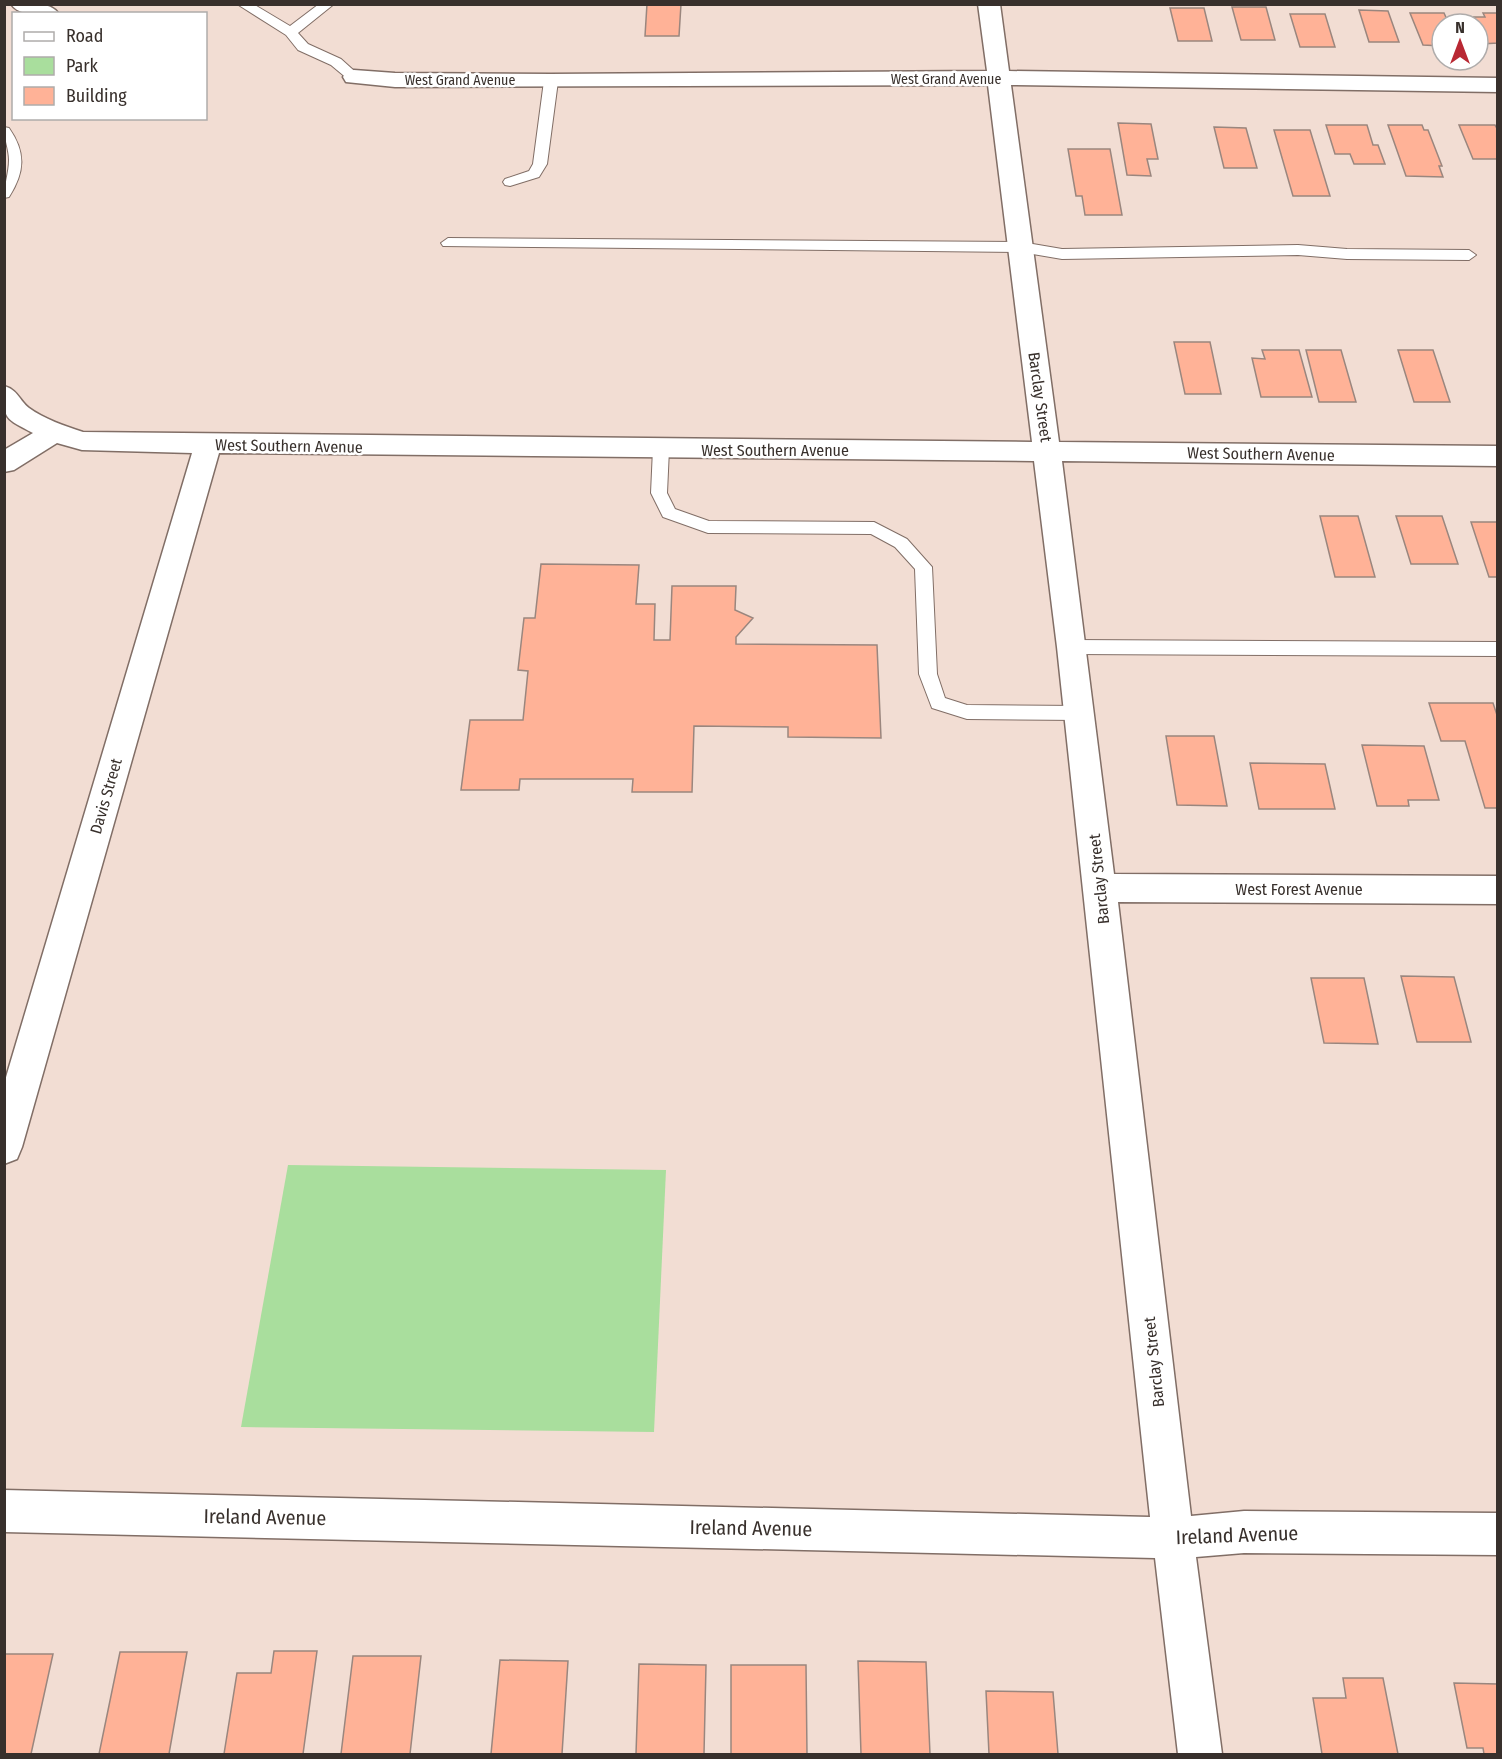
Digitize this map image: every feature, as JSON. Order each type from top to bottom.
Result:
[{"type":"street","points":[[21,4],[43,12]]},
{"type":"street","name":"Barclay Street","points":[[989,4],[1080,713],[1173,1538],[1200,1755]]},
{"type":"street","name":"West Grand Avenue","points":[[354,77],[394,80],[551,81],[999,78],[1497,85]]},
{"type":"street","name":"West Southern Avenue","points":[[4,394],[18,414],[54,432],[82,441],[208,445],[1497,456]]},
{"type":"street","points":[[4,463],[54,432]]},
{"type":"street","name":"Davis Street","points":[[4,1147],[16,1062],[208,445]]},
{"type":"street","name":"West Forest Avenue","points":[[1100,888],[1497,890]]},
{"type":"street","name":"Ireland Avenue","points":[[4,1511],[1173,1538],[1244,1532],[1497,1534]]},
{"type":"lane","points":[[243,4],[291,32],[303,47],[336,62],[354,77]]},
{"type":"lane","points":[[291,32],[328,4]]},
{"type":"lane","points":[[510,182],[534,174],[540,164],[551,81]]},
{"type":"lane","points":[[4,131],[16,152],[15,174],[4,194]]},
{"type":"lane","points":[[448,243],[1021,247],[1062,254],[1298,250],[1347,254],[1469,255]]},
{"type":"lane","points":[[661,449],[659,493],[669,513],[708,527],[874,528],[901,543],[923,567],[928,674],[938,703],[967,712],[1080,713]]},
{"type":"lane","points":[[1072,647],[1497,649]]},
{"type":"green space","points":[[288,1165],[666,1170],[654,1432],[241,1427]]},
{"type":"building","points":[[647,4],[681,4],[679,36],[645,36]]},
{"type":"building","points":[[1232,7],[1266,7],[1275,40],[1241,40]]},
{"type":"building","points":[[1170,8],[1204,8],[1212,41],[1178,41]]},
{"type":"building","points":[[1359,10],[1388,11],[1399,42],[1369,42]]},
{"type":"building","points":[[1410,13],[1430,13],[1430,45],[1423,45]]},
{"type":"building","points":[[1490,13],[1498,13],[1498,43],[1490,43]]},
{"type":"building","points":[[1290,14],[1325,14],[1335,47],[1300,47]]},
{"type":"building","points":[[1118,123],[1151,124],[1158,159],[1147,159],[1151,176],[1127,175]]},
{"type":"building","points":[[1326,125],[1367,125],[1373,145],[1378,145],[1385,164],[1354,164],[1350,154],[1335,154]]},
{"type":"building","points":[[1388,125],[1422,125],[1424,130],[1428,130],[1442,166],[1439,166],[1443,177],[1406,176]]},
{"type":"building","points":[[1459,125],[1495,125],[1498,130],[1498,159],[1473,159]]},
{"type":"building","points":[[1214,127],[1246,128],[1257,168],[1224,168]]},
{"type":"building","points":[[1274,130],[1310,130],[1330,196],[1293,196]]},
{"type":"building","points":[[1068,149],[1110,149],[1122,215],[1085,215],[1082,196],[1076,196]]},
{"type":"building","points":[[1174,342],[1210,342],[1221,394],[1185,394]]},
{"type":"building","points":[[1262,350],[1299,350],[1312,397],[1261,397],[1252,358],[1265,359]]},
{"type":"building","points":[[1306,350],[1341,350],[1356,402],[1319,402]]},
{"type":"building","points":[[1398,350],[1433,350],[1450,402],[1414,402]]},
{"type":"building","points":[[1320,516],[1358,516],[1375,577],[1335,577]]},
{"type":"building","points":[[1396,516],[1442,516],[1458,564],[1411,564]]},
{"type":"building","points":[[1471,522],[1498,522],[1498,577],[1489,577]]},
{"type":"building","points":[[541,564],[639,565],[636,604],[655,604],[654,640],[670,640],[672,586],[736,586],[735,610],[753,618],[736,637],[736,644],[877,645],[881,738],[788,737],[788,727],[694,726],[692,792],[632,792],[633,779],[520,779],[519,790],[461,790],[470,720],[523,720],[528,671],[518,670],[524,618],[535,618]]},
{"type":"building","points":[[1429,703],[1493,703],[1498,718],[1498,808],[1485,808],[1465,741],[1441,741]]},
{"type":"building","points":[[1166,736],[1214,736],[1227,806],[1177,805]]},
{"type":"building","points":[[1362,745],[1424,746],[1439,800],[1408,800],[1409,806],[1377,806]]},
{"type":"building","points":[[1250,763],[1325,764],[1335,809],[1259,809]]},
{"type":"building","points":[[1401,976],[1454,977],[1471,1042],[1417,1042]]},
{"type":"building","points":[[1311,978],[1364,978],[1378,1044],[1324,1043]]},
{"type":"building","points":[[274,1651],[317,1651],[303,1754],[224,1754],[237,1673],[271,1673]]},
{"type":"building","points":[[120,1652],[187,1652],[169,1754],[99,1754]]},
{"type":"building","points":[[4,1654],[53,1654],[31,1754],[4,1754]]},
{"type":"building","points":[[353,1656],[421,1656],[410,1754],[341,1754]]},
{"type":"building","points":[[500,1660],[568,1661],[562,1754],[491,1754]]},
{"type":"building","points":[[858,1661],[926,1662],[930,1754],[861,1754]]},
{"type":"building","points":[[639,1664],[706,1665],[704,1754],[636,1754]]},
{"type":"building","points":[[731,1665],[806,1665],[807,1754],[731,1754]]},
{"type":"building","points":[[1343,1678],[1383,1678],[1398,1754],[1322,1754],[1313,1698],[1346,1698]]},
{"type":"building","points":[[1454,1683],[1498,1684],[1498,1754],[1484,1754],[1483,1748],[1467,1748]]},
{"type":"building","points":[[986,1691],[1053,1692],[1058,1754],[989,1754]]}]
